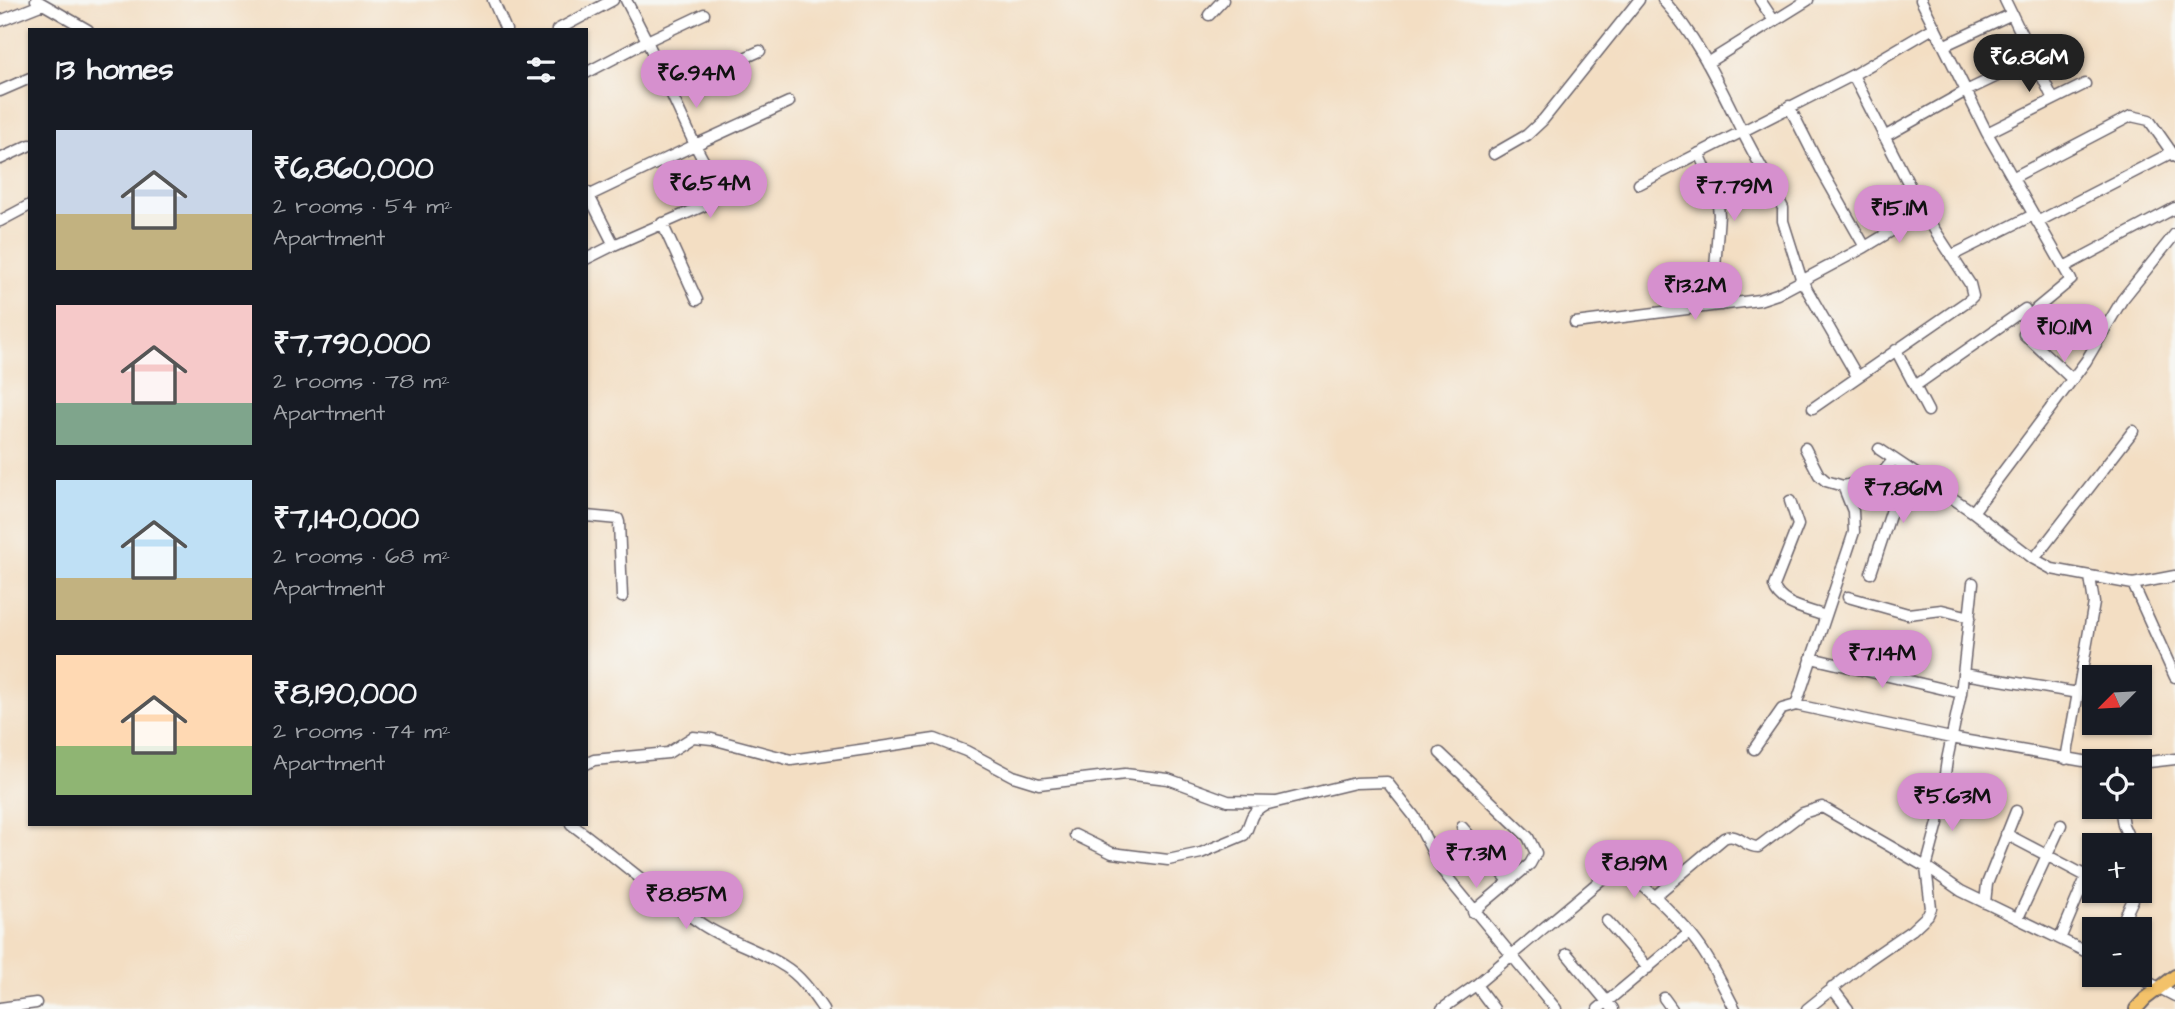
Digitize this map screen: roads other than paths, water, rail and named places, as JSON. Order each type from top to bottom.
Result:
[{"type":"main road","points":[[2136,1009],[2175,976]]},
{"type":"street","points":[[493,0],[505,28]]},
{"type":"street","points":[[561,28],[613,0]]},
{"type":"street","points":[[588,258],[710,203],[717,194],[716,184],[626,0]]},
{"type":"street","points":[[1209,15],[1223,0]]},
{"type":"street","points":[[1494,154],[1527,135],[1543,120],[1639,0]]},
{"type":"street","points":[[1663,0],[1682,20],[1722,88],[1783,208],[1783,221],[1802,281],[1857,376]]},
{"type":"street","points":[[1760,0],[1774,21]]},
{"type":"street","points":[[1707,63],[1808,0]]},
{"type":"street","points":[[1921,0],[1987,133],[2071,280],[2036,309],[2024,334],[2072,379]]},
{"type":"street","points":[[2006,0],[2053,99]]},
{"type":"street","points":[[0,21],[40,2],[85,28]]},
{"type":"street","points":[[588,72],[704,14]]},
{"type":"street","points":[[1945,45],[2012,14]]},
{"type":"street","points":[[1640,184],[1853,75],[1935,27]]},
{"type":"street","points":[[670,91],[760,51]]},
{"type":"street","points":[[1884,137],[1966,91],[2035,58]]},
{"type":"street","points":[[1813,408],[1973,296],[1970,284],[1923,212],[1853,75]]},
{"type":"street","points":[[0,91],[28,79]]},
{"type":"street","points":[[1987,133],[2085,84]]},
{"type":"street","points":[[588,195],[789,102]]},
{"type":"street","points":[[1789,106],[1865,247]]},
{"type":"street","points":[[1951,256],[2173,155],[2148,120],[2130,116],[2014,177]]},
{"type":"street","points":[[0,159],[28,146]]},
{"type":"street","points":[[1699,153],[1717,196],[1719,215],[1715,268],[1721,305]]},
{"type":"street","points":[[588,197],[614,245]]},
{"type":"street","points":[[0,221],[28,206]]},
{"type":"street","points":[[2064,267],[2175,208]]},
{"type":"street","points":[[1575,323],[1759,300],[1777,295],[1923,212]]},
{"type":"street","points":[[662,223],[696,300]]},
{"type":"street","points":[[1973,512],[2072,379],[2122,300],[2175,234]]},
{"type":"street","points":[[1915,386],[2025,309]]},
{"type":"street","points":[[1896,350],[1928,411]]},
{"type":"street","points":[[2034,559],[2133,432]]},
{"type":"street","points":[[1805,448],[1819,475],[1826,481],[1843,486],[1878,478],[1894,459]]},
{"type":"street","points":[[1879,449],[2052,569],[2133,584],[2175,576]]},
{"type":"street","points":[[1871,573],[1906,467]]},
{"type":"street","points":[[1796,705],[1854,532],[1853,511],[1843,486]]},
{"type":"street","points":[[1790,501],[1798,525],[1774,586],[1775,592],[1782,600],[1825,616]]},
{"type":"street","points":[[588,516],[618,519],[622,597]]},
{"type":"street","points":[[2066,759],[2094,603],[2090,577]]},
{"type":"street","points":[[1807,1009],[1912,930],[1928,915],[1931,908],[1926,868],[1938,823],[1961,693],[1973,583]]},
{"type":"street","points":[[2133,584],[2175,677]]},
{"type":"street","points":[[1848,597],[1908,614],[1942,610],[1970,617]]},
{"type":"street","points":[[1811,658],[1961,693]]},
{"type":"street","points":[[1964,674],[2078,693]]},
{"type":"street","points":[[1754,749],[1782,709],[1796,705],[1951,738],[2082,761]]},
{"type":"street","points":[[588,763],[594,760],[668,753],[693,737],[712,739],[791,760],[935,739],[966,751],[1013,776],[1039,784],[1125,774],[1168,779],[1228,801],[1275,802]]},
{"type":"street","points":[[1440,753],[1532,842],[1536,853],[1530,864],[1473,912]]},
{"type":"street","points":[[2152,762],[2175,759]]},
{"type":"street","points":[[1075,835],[1112,853],[1178,859],[1201,853],[1244,835],[1254,811],[1275,802],[1355,783],[1387,782],[1414,816],[1442,870],[1473,912],[1556,1009]]},
{"type":"street","points":[[1654,897],[1724,838],[1731,835],[1753,847],[1758,846],[1803,813],[1822,807],[1961,891],[2082,950]]},
{"type":"street","points":[[1985,903],[1987,884],[2017,811]]},
{"type":"street","points":[[2018,918],[2061,825]]},
{"type":"street","points":[[575,826],[706,926],[786,967],[806,985],[823,1009]]},
{"type":"street","points":[[1462,827],[1508,881]]},
{"type":"street","points":[[2006,834],[2082,874]]},
{"type":"street","points":[[1442,1009],[1476,985],[1608,874],[1624,874],[1654,897],[1689,933],[1703,951],[1735,1009]]},
{"type":"street","points":[[2060,939],[2082,886]]},
{"type":"street","points":[[1607,921],[1648,968]]},
{"type":"street","points":[[1598,1009],[1610,1005],[1689,933]]},
{"type":"street","points":[[1567,954],[1610,1005]]},
{"type":"street","points":[[2152,984],[2175,996]]},
{"type":"street","points":[[1476,985],[1494,1009]]},
{"type":"street","points":[[1832,988],[1848,1009]]},
{"type":"street","points":[[1664,998],[1672,1009]]},
{"type":"street","points":[[0,1008],[36,1003]]}]
